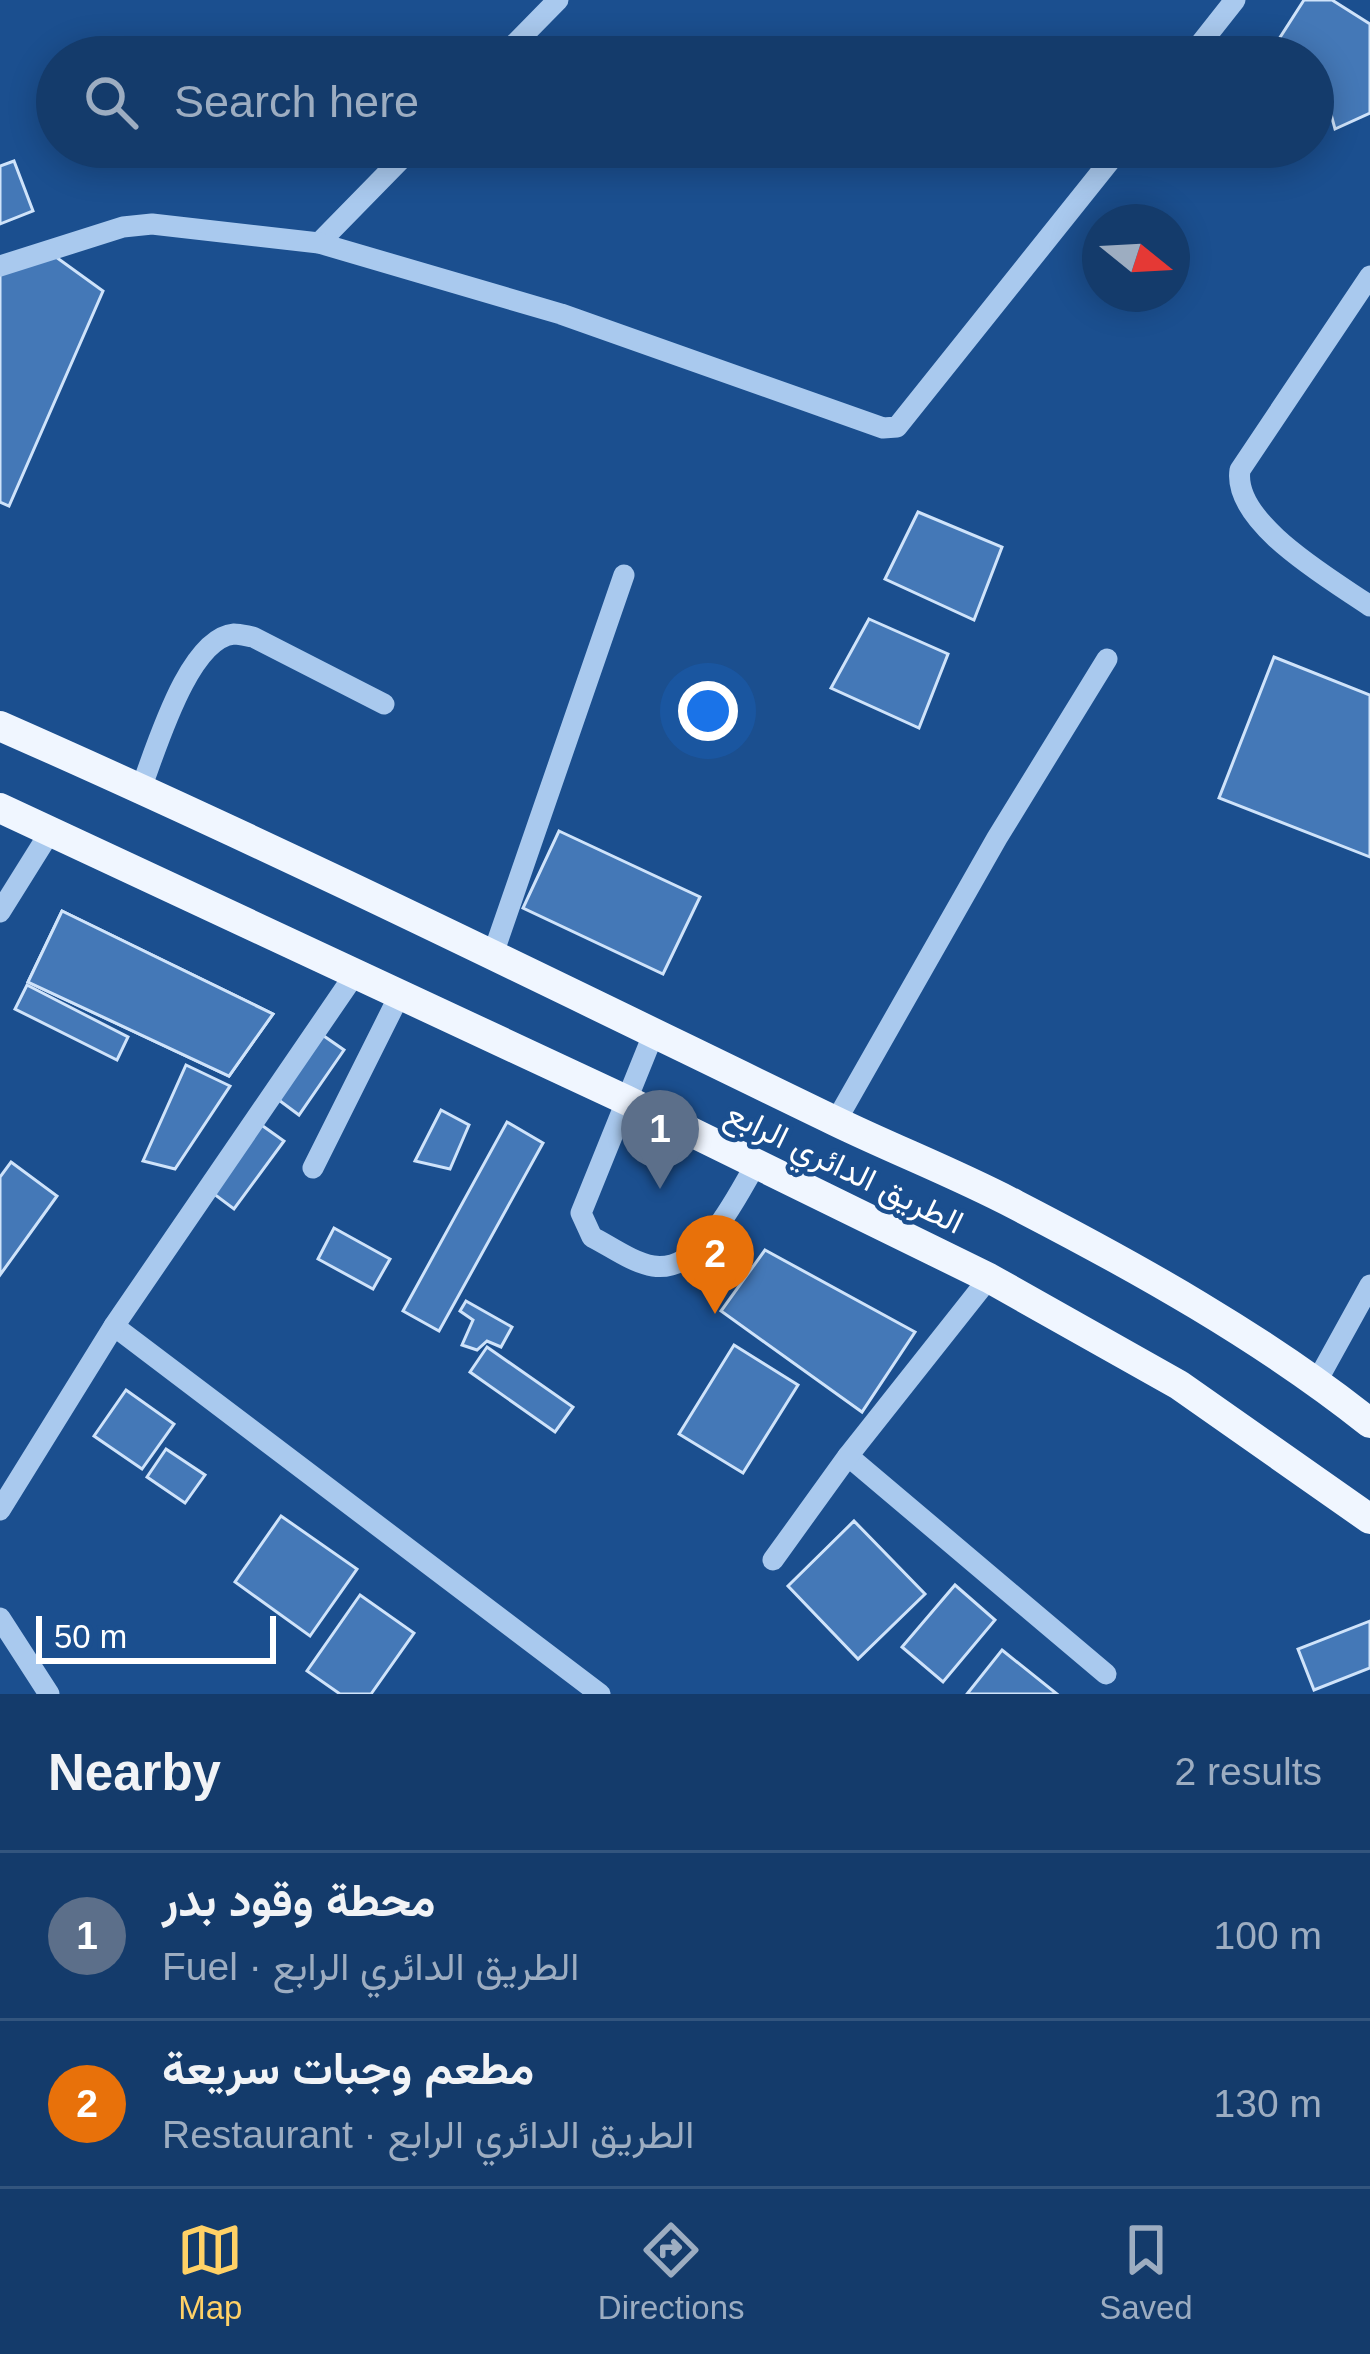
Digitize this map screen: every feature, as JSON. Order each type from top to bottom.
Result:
[{"type":"main road","name":"الطريق الدائري الرابع","points":[[0,726],[494,954],[1013,1203],[1120,1261],[1317,1381],[1370,1424]]},
{"type":"main road","name":"الطريق الدائري الرابع","points":[[0,808],[626,1100],[989,1278],[1179,1385],[1370,1519]]},
{"type":"street","points":[[523,36],[558,0]]},
{"type":"street","points":[[1206,36],[1234,0]]},
{"type":"street","points":[[319,243],[392,168]]},
{"type":"street","points":[[0,266],[123,226],[152,224],[319,243],[561,314],[883,428],[897,427],[1104,168]]},
{"type":"street","points":[[1370,276],[1240,470],[1238,485],[1245,502],[1270,531],[1370,606]]},
{"type":"street","points":[[494,954],[624,575]]},
{"type":"street","points":[[141,788],[192,664],[212,644],[232,634],[253,638],[384,704]]},
{"type":"street","points":[[836,1121],[997,838],[1107,659]]},
{"type":"street","points":[[0,912],[50,832]]},
{"type":"street","points":[[0,1510],[114,1326],[355,974]]},
{"type":"street","points":[[313,1168],[399,996]]},
{"type":"street","points":[[655,1030],[581,1213],[592,1237],[654,1267],[688,1258],[716,1230],[757,1164]]},
{"type":"street","points":[[772,1560],[989,1278]]},
{"type":"street","points":[[1317,1381],[1370,1285]]},
{"type":"street","points":[[114,1326],[600,1694]]},
{"type":"street","points":[[848,1456],[1106,1674]]},
{"type":"street","points":[[0,1618],[50,1694]]},
{"type":"building","points":[[1304,0],[1332,0],[1370,24],[1370,113],[1335,129],[1334,36],[1281,36]]},
{"type":"building","points":[[14,161],[33,211],[0,224],[0,166]]},
{"type":"building","points":[[49,252],[103,291],[9,506],[0,502],[0,265]]},
{"type":"building","points":[[918,512],[1002,547],[974,620],[885,579]]},
{"type":"building","points":[[869,619],[948,654],[919,728],[831,688]]},
{"type":"building","points":[[1274,657],[1370,695],[1370,857],[1219,798]]},
{"type":"building","points":[[559,831],[700,897],[663,974],[523,908]]},
{"type":"building","points":[[62,911],[273,1014],[229,1076],[28,982]]},
{"type":"building","points":[[62,911],[273,1014],[229,1076],[28,982]]},
{"type":"building","points":[[27,985],[128,1037],[117,1060],[15,1009]]},
{"type":"building","points":[[321,1034],[344,1050],[299,1115],[276,1098]]},
{"type":"building","points":[[186,1065],[230,1086],[175,1169],[143,1161]]},
{"type":"building","points":[[441,1110],[469,1125],[450,1169],[415,1161]]},
{"type":"building","points":[[507,1122],[543,1143],[439,1331],[403,1311]]},
{"type":"building","points":[[260,1124],[284,1141],[234,1209],[210,1191]]},
{"type":"building","points":[[11,1162],[57,1196],[0,1275],[0,1177]]},
{"type":"building","points":[[334,1228],[390,1259],[373,1289],[318,1259]]},
{"type":"building","points":[[765,1250],[915,1332],[862,1412],[721,1311]]},
{"type":"building","points":[[466,1301],[512,1327],[501,1347],[487,1341],[477,1350],[462,1345],[473,1320],[460,1311]]},
{"type":"building","points":[[734,1345],[798,1385],[743,1473],[679,1434]]},
{"type":"building","points":[[487,1347],[573,1407],[555,1432],[470,1372]]},
{"type":"building","points":[[126,1390],[174,1424],[142,1469],[94,1436]]},
{"type":"building","points":[[166,1449],[205,1475],[185,1503],[147,1477]]},
{"type":"building","points":[[281,1516],[357,1569],[310,1636],[235,1582]]},
{"type":"building","points":[[854,1521],[925,1594],[858,1659],[788,1586]]},
{"type":"building","points":[[955,1585],[995,1620],[943,1682],[902,1647]]},
{"type":"building","points":[[360,1595],[414,1633],[371,1694],[340,1694],[307,1671]]},
{"type":"building","points":[[1370,1621],[1370,1668],[1314,1690],[1298,1649]]},
{"type":"building","points":[[1002,1650],[1057,1694],[967,1694]]},
{"type":"place","name":"محطة وقود بدر","points":[[660,1189]]},
{"type":"place","name":"مطعم وجبات سريعة","points":[[715,1314]]}]
